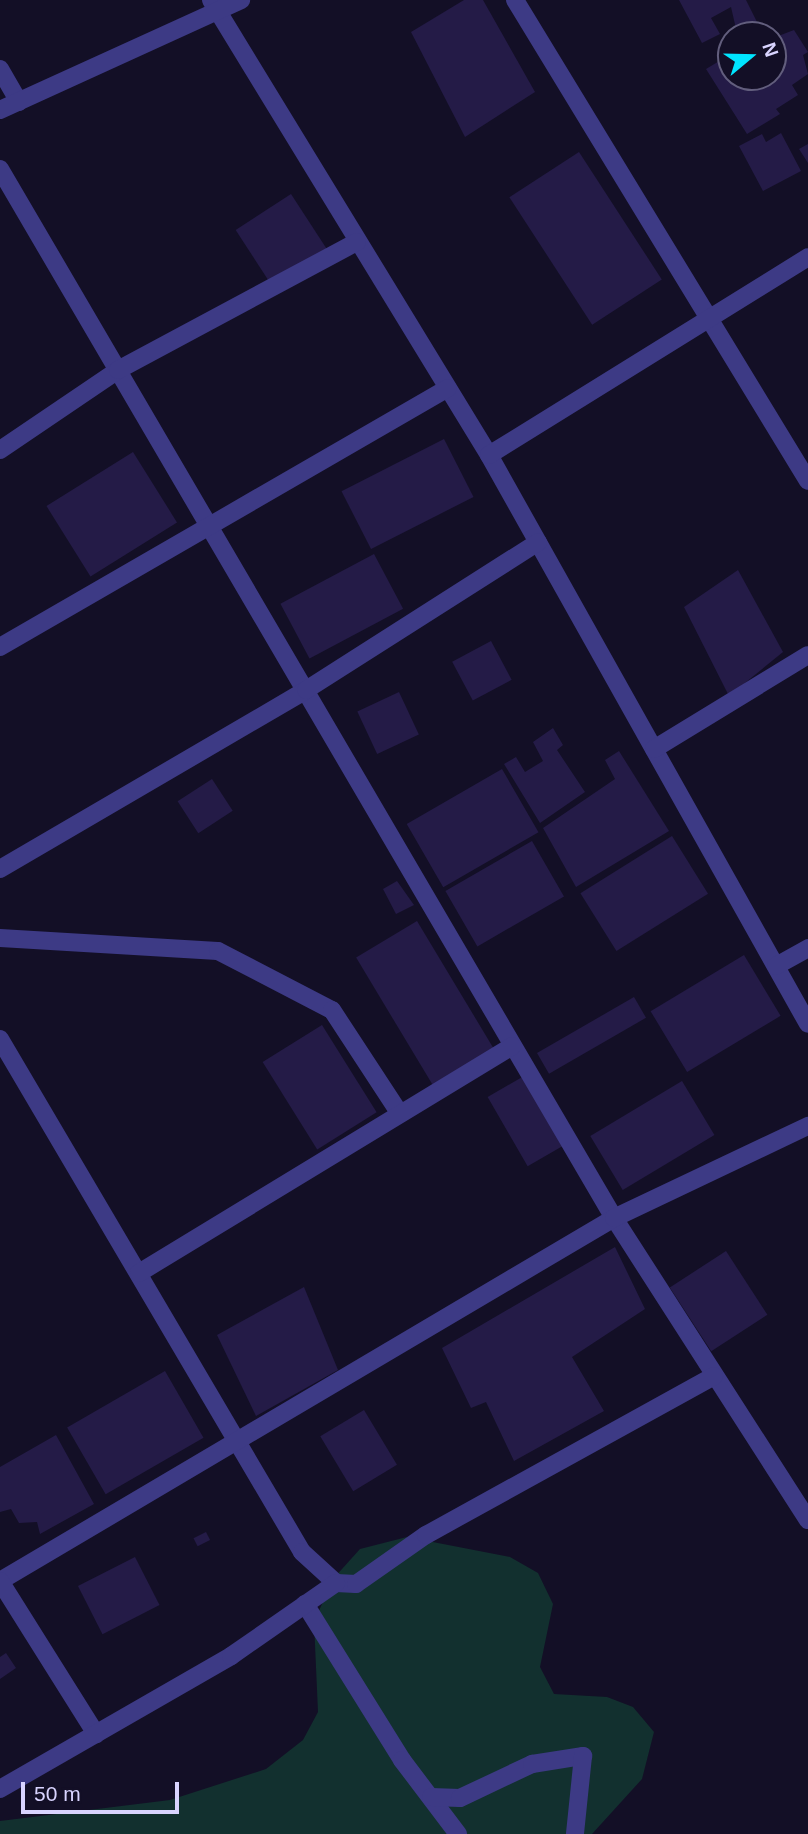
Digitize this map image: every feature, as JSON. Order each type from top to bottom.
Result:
[{"type":"street","points":[[0,110],[214,6],[241,0]]},
{"type":"street","points":[[515,0],[808,481]]},
{"type":"street","points":[[214,6],[489,455],[808,1024]]},
{"type":"street","points":[[0,69],[19,102]]},
{"type":"street","points":[[0,169],[614,1218],[808,1520]]},
{"type":"street","points":[[0,450],[118,370],[357,242]]},
{"type":"street","points":[[489,455],[707,317],[808,257]]},
{"type":"street","points":[[0,647],[209,523],[448,388]]},
{"type":"street","points":[[0,869],[306,691],[538,542]]},
{"type":"street","points":[[654,749],[808,655]]},
{"type":"street","points":[[0,938],[218,951],[332,1010],[400,1114]]},
{"type":"street","points":[[776,966],[808,948]]},
{"type":"street","points":[[0,1038],[238,1438],[302,1552],[336,1583]]},
{"type":"street","points":[[139,1273],[513,1046]]},
{"type":"street","points":[[96,1734],[0,1581],[614,1218],[808,1126]]},
{"type":"street","points":[[0,1789],[231,1656],[336,1583],[356,1584],[426,1535],[714,1376]]},
{"type":"street","points":[[304,1604],[458,1834]]},
{"type":"street","points":[[431,1797],[460,1798],[532,1764],[583,1756],[575,1834]]},
{"type":"green space","points":[[407,1537],[510,1557],[538,1573],[553,1604],[540,1667],[554,1694],[607,1697],[633,1707],[654,1732],[642,1779],[592,1834],[0,1834],[0,1821],[170,1800],[266,1769],[303,1740],[318,1712],[314,1622],[333,1579],[360,1549]]},
{"type":"building","points":[[464,0],[483,0],[535,92],[465,137],[411,32]]},
{"type":"building","points":[[679,0],[746,0],[756,21],[734,21],[731,7],[711,18],[717,29],[717,36],[702,43]]},
{"type":"building","points":[[794,30],[808,52],[803,55],[808,74],[792,85],[798,95],[776,109],[780,114],[747,134],[720,91],[787,91],[787,33]]},
{"type":"building","points":[[717,62],[717,86],[706,69]]},
{"type":"building","points":[[781,133],[801,171],[763,191],[739,146],[762,134],[766,142]]},
{"type":"building","points":[[808,144],[808,163],[799,149]]},
{"type":"building","points":[[579,152],[662,279],[592,325],[509,197]]},
{"type":"building","points":[[291,194],[329,252],[273,288],[236,230]]},
{"type":"building","points":[[444,439],[474,497],[371,549],[342,491]]},
{"type":"building","points":[[133,452],[177,522],[90,576],[46,506]]},
{"type":"building","points":[[374,554],[403,609],[310,659],[280,604]]},
{"type":"building","points":[[738,570],[783,652],[729,696],[684,607]]},
{"type":"building","points":[[491,641],[512,680],[473,701],[452,662]]},
{"type":"building","points":[[399,692],[419,735],[377,754],[357,711]]},
{"type":"building","points":[[553,728],[563,745],[557,750],[585,792],[540,823],[504,764],[516,757],[525,772],[543,761],[533,742]]},
{"type":"building","points":[[619,751],[669,831],[576,887],[543,828],[615,779],[605,760]]},
{"type":"building","points":[[502,769],[538,832],[443,887],[407,824]]},
{"type":"building","points":[[212,779],[233,811],[198,833],[178,801]]},
{"type":"building","points":[[672,836],[708,894],[616,951],[580,893]]},
{"type":"building","points":[[532,841],[564,896],[477,946],[445,891]]},
{"type":"building","points":[[397,881],[414,905],[396,914],[383,889]]},
{"type":"building","points":[[417,921],[495,1051],[434,1088],[356,958]]},
{"type":"building","points":[[744,955],[781,1016],[687,1072],[651,1011]]},
{"type":"building","points":[[634,997],[646,1018],[549,1074],[537,1053]]},
{"type":"building","points":[[322,1025],[377,1112],[317,1149],[263,1062]]},
{"type":"building","points":[[524,1076],[564,1145],[528,1166],[488,1097]]},
{"type":"building","points":[[682,1081],[714,1135],[623,1190],[590,1136]]},
{"type":"building","points":[[615,1247],[645,1309],[572,1357],[604,1411],[514,1461],[486,1402],[471,1408],[442,1348]]},
{"type":"building","points":[[726,1251],[767,1315],[711,1351],[670,1287]]},
{"type":"building","points":[[304,1287],[338,1370],[256,1416],[217,1335]]},
{"type":"building","points":[[165,1371],[204,1438],[106,1494],[67,1428]]},
{"type":"building","points":[[364,1410],[397,1465],[353,1491],[320,1436]]},
{"type":"building","points":[[56,1435],[94,1504],[40,1534],[37,1522],[19,1523],[11,1509],[0,1512],[0,1467]]},
{"type":"building","points":[[206,1532],[210,1540],[198,1546],[194,1538]]},
{"type":"building","points":[[135,1557],[160,1605],[102,1634],[78,1586]]},
{"type":"building","points":[[6,1653],[16,1668],[0,1679],[0,1657]]}]
